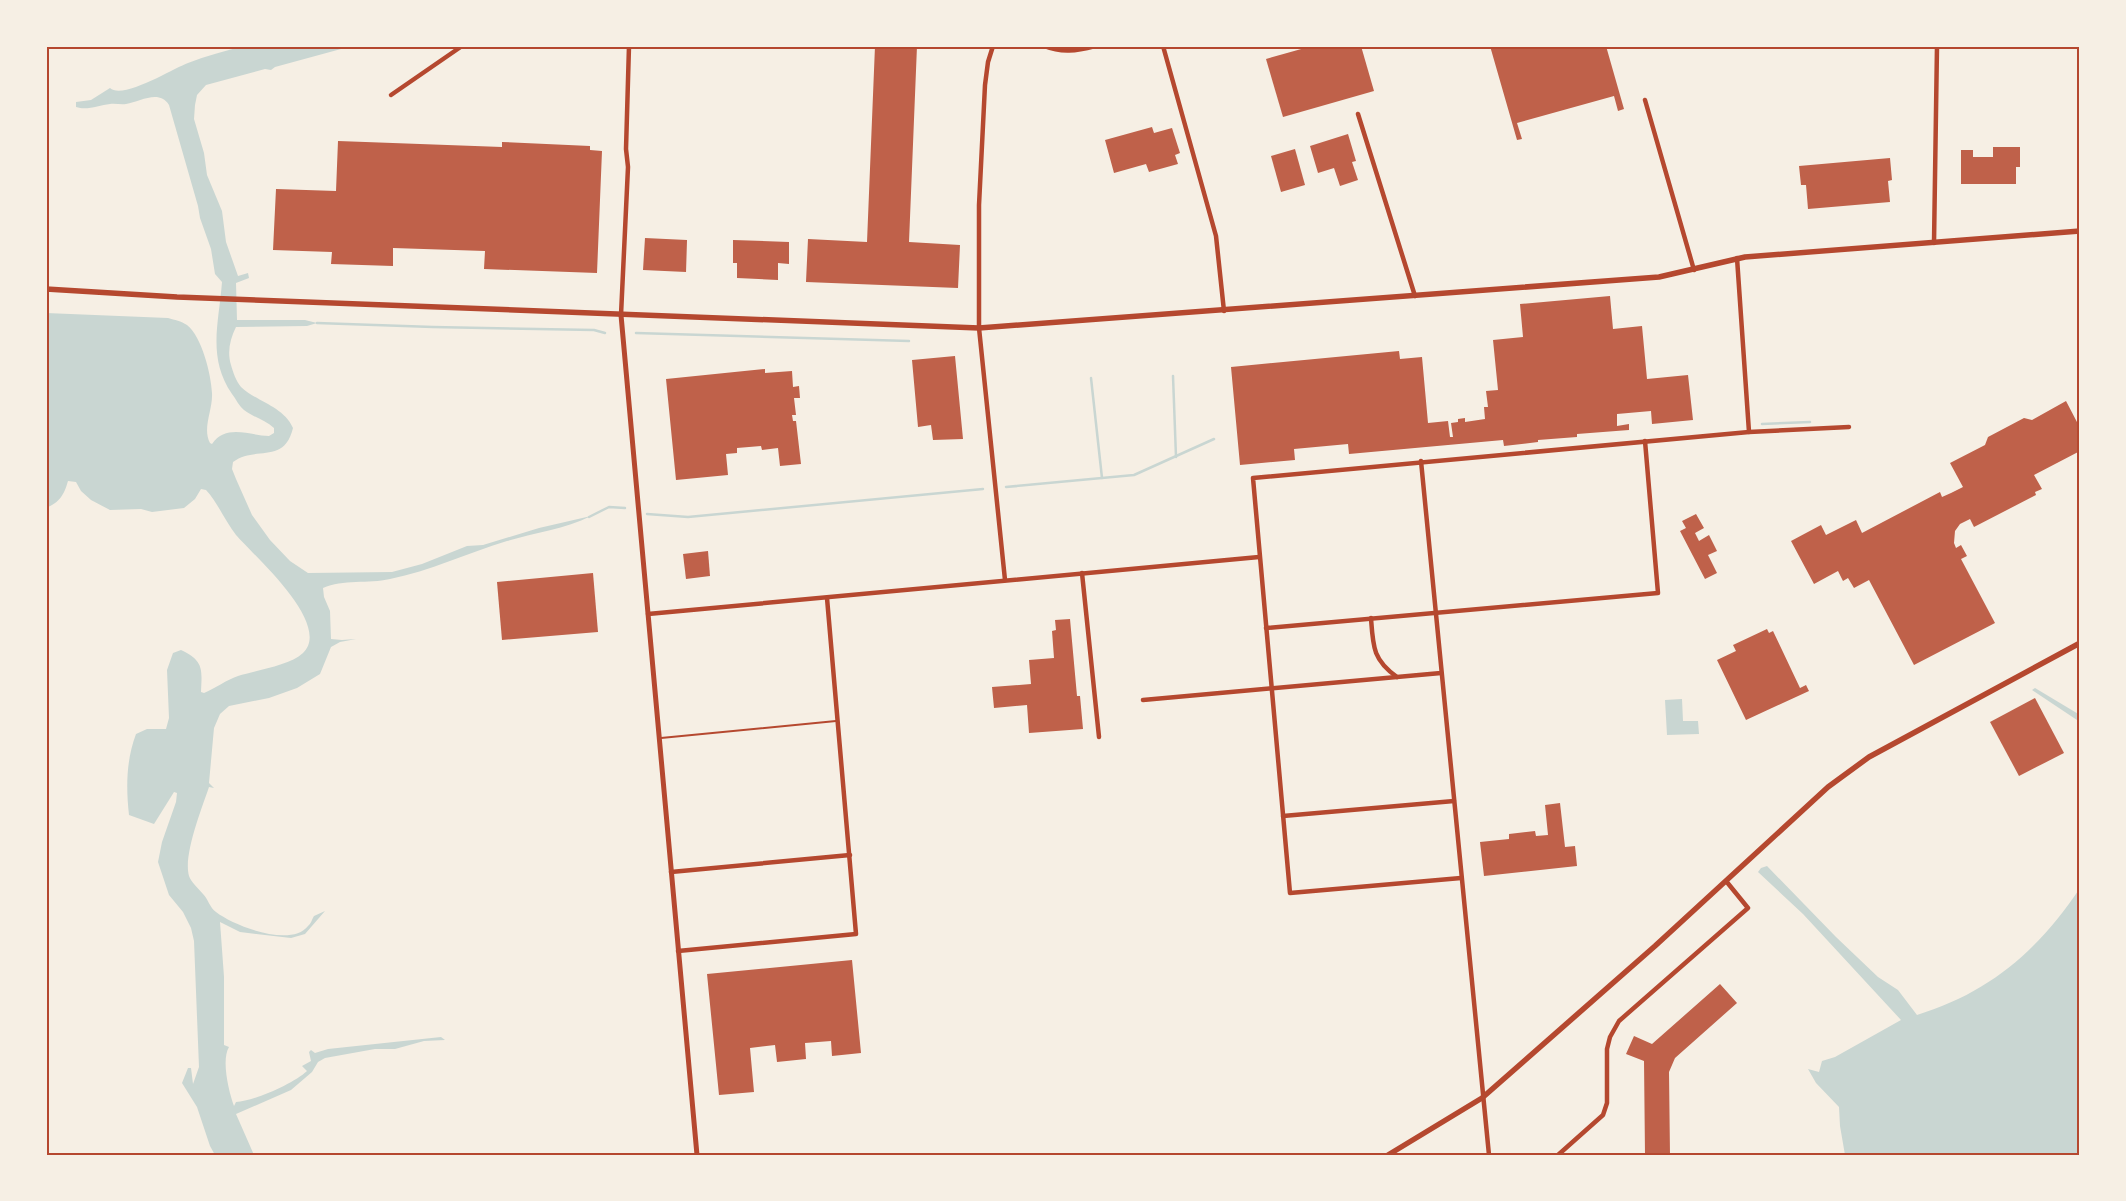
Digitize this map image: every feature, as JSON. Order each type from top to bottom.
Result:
[{"type":"main road","points":[[46,289],[243,300],[979,328],[1659,277],[1737,258],[2080,231]]},
{"type":"main road","points":[[1388,1155],[1482,1098],[1726,881],[1828,787],[1868,756],[2080,643]]},
{"type":"street","points":[[391,95],[462,46]]},
{"type":"street","points":[[629,46],[626,149],[628,167],[620,315],[697,1155]]},
{"type":"street","points":[[992,46],[985,84],[980,206],[979,328],[1005,580]]},
{"type":"street","points":[[1044,46],[1056,50],[1074,52],[1095,46]]},
{"type":"street","points":[[1163,46],[1216,236],[1224,311]]},
{"type":"street","points":[[1934,243],[1937,46]]},
{"type":"street","points":[[1645,100],[1694,270]]},
{"type":"street","points":[[1358,114],[1415,296]]},
{"type":"street","points":[[1737,258],[1749,432]]},
{"type":"street","points":[[1461,878],[1290,893],[1253,478],[1645,441],[1849,426]]},
{"type":"street","points":[[1266,628],[1658,593],[1645,441]]},
{"type":"street","points":[[1421,461],[1488,1155]]},
{"type":"street","points":[[648,614],[1259,557]]},
{"type":"street","points":[[1082,573],[1099,737]]},
{"type":"street","points":[[678,951],[856,934],[827,598]]},
{"type":"street","points":[[1371,618],[1377,658],[1384,668],[1397,677]]},
{"type":"street","points":[[1143,700],[1441,674]]},
{"type":"street","points":[[1283,816],[1454,801]]},
{"type":"street","points":[[671,872],[850,855]]},
{"type":"street","points":[[1558,1155],[1603,1115],[1607,1103],[1607,1049],[1610,1036],[1619,1021],[1748,908],[1726,881]]},
{"type":"lane","points":[[659,738],[837,721]]},
{"type":"shaded area","points":[[244,46],[352,46],[275,67],[271,70],[265,69],[206,85],[197,95],[195,105],[194,119],[204,153],[207,175],[222,211],[226,242],[238,276],[248,273],[249,278],[236,283],[237,320],[305,320],[317,323],[307,326],[236,327],[229,350],[230,360],[239,385],[283,414],[293,428],[289,439],[283,447],[276,451],[242,457],[233,462],[232,469],[252,515],[270,540],[290,561],[308,573],[392,572],[422,564],[467,546],[483,545],[539,528],[591,516],[560,528],[517,538],[405,576],[331,585],[323,588],[324,597],[330,611],[331,639],[356,639],[340,642],[331,647],[320,674],[297,688],[269,698],[229,706],[220,714],[214,728],[209,783],[214,788],[209,787],[194,831],[188,867],[190,878],[212,908],[224,918],[262,932],[289,935],[300,932],[309,925],[314,916],[325,911],[305,934],[291,938],[240,932],[220,922],[224,977],[224,1045],[229,1047],[226,1068],[228,1085],[234,1106],[236,1102],[263,1095],[301,1076],[307,1071],[302,1066],[311,1061],[309,1052],[311,1050],[315,1053],[328,1049],[441,1037],[445,1040],[424,1041],[395,1049],[375,1049],[325,1058],[318,1062],[312,1072],[291,1090],[236,1114],[254,1155],[215,1155],[210,1146],[197,1107],[182,1083],[188,1068],[191,1068],[193,1084],[199,1067],[194,941],[191,928],[183,912],[169,895],[158,862],[177,793],[174,792],[154,824],[129,815],[127,784],[130,754],[136,734],[147,729],[166,729],[169,718],[167,670],[173,653],[181,650],[198,662],[202,677],[201,692],[204,693],[234,678],[281,664],[297,657],[303,653],[309,640],[308,625],[287,591],[273,573],[236,535],[206,490],[201,489],[195,499],[184,508],[152,512],[141,509],[110,510],[91,500],[81,491],[76,482],[68,481],[61,498],[46,508],[46,313],[168,318],[187,325],[197,338],[205,356],[210,376],[212,399],[207,431],[210,443],[212,444],[224,434],[231,432],[269,436],[274,433],[274,428],[241,407],[224,380],[219,367],[216,339],[222,282],[215,274],[211,249],[200,218],[169,105],[165,100],[155,97],[124,104],[76,107],[76,102],[91,100],[110,88],[117,91],[137,87],[188,63]]},
{"type":"shaded area","points":[[2035,688],[2080,715],[2080,722],[2032,690]]},
{"type":"shaded area","points":[[1682,699],[1683,721],[1698,721],[1699,734],[1667,735],[1665,700]]},
{"type":"shaded area","points":[[1767,866],[1878,977],[1898,990],[1917,1015],[1967,995],[2010,967],[2047,931],[2080,888],[2080,1155],[1845,1155],[1839,1107],[1816,1083],[1808,1069],[1819,1072],[1822,1061],[1835,1057],[1901,1020],[1803,914],[1758,872],[1761,868]]},
{"type":"building","points":[[875,46],[917,46],[909,242],[960,245],[958,288],[806,282],[808,239],[867,242]]},
{"type":"building","points":[[1312,46],[1361,46],[1374,91],[1283,117],[1266,59]]},
{"type":"building","points":[[1490,46],[1606,46],[1624,109],[1618,111],[1614,96],[1517,123],[1522,139],[1517,140]]},
{"type":"building","points":[[1152,127],[1154,133],[1172,128],[1180,153],[1175,155],[1178,164],[1149,172],[1146,164],[1114,173],[1105,140]]},
{"type":"building","points":[[1348,134],[1356,161],[1352,162],[1358,180],[1340,186],[1334,168],[1318,173],[1310,146]]},
{"type":"building","points":[[338,141],[502,147],[502,142],[590,146],[590,150],[602,151],[597,273],[484,269],[485,251],[393,248],[393,266],[331,264],[332,252],[273,250],[276,189],[336,191]]},
{"type":"building","points":[[1993,147],[2020,147],[2020,167],[2016,167],[2016,184],[1961,184],[1961,150],[1973,150],[1973,157],[1993,157]]},
{"type":"building","points":[[1295,149],[1305,185],[1281,192],[1271,156]]},
{"type":"building","points":[[1890,158],[1892,180],[1888,181],[1890,202],[1808,209],[1806,185],[1801,185],[1799,166]]},
{"type":"building","points":[[645,238],[687,240],[686,272],[643,270]]},
{"type":"building","points":[[733,240],[789,242],[789,264],[778,263],[778,280],[737,278],[737,263],[733,263]]},
{"type":"building","points":[[1610,296],[1613,329],[1642,326],[1647,379],[1688,375],[1693,420],[1652,424],[1651,411],[1617,414],[1617,426],[1629,424],[1629,430],[1577,434],[1577,437],[1538,440],[1538,442],[1504,446],[1503,440],[1349,454],[1348,444],[1294,449],[1295,460],[1240,465],[1231,367],[1399,351],[1400,359],[1422,357],[1428,423],[1448,421],[1450,437],[1453,437],[1451,423],[1458,422],[1458,419],[1465,418],[1465,422],[1485,419],[1484,407],[1488,407],[1486,391],[1498,390],[1493,340],[1523,337],[1520,304]]},
{"type":"building","points":[[955,356],[963,439],[933,440],[931,425],[918,427],[912,360]]},
{"type":"building","points":[[765,369],[765,373],[792,371],[793,387],[799,386],[800,398],[794,398],[796,415],[792,415],[793,421],[796,421],[801,464],[780,466],[778,448],[762,450],[761,446],[737,448],[737,453],[726,454],[728,475],[676,480],[666,379]]},
{"type":"building","points":[[2066,401],[2078,424],[2080,423],[2080,451],[2034,475],[2042,489],[2035,492],[2036,495],[1974,527],[1970,519],[1960,524],[1955,531],[1954,543],[1956,548],[1961,545],[1967,556],[1961,559],[1995,623],[1914,665],[1869,580],[1854,588],[1848,578],[1843,581],[1838,571],[1814,584],[1791,541],[1821,525],[1826,535],[1856,520],[1862,533],[1940,492],[1942,497],[1963,487],[1950,463],[1985,445],[1988,437],[2024,418],[2032,420]]},
{"type":"building","points":[[1696,514],[1704,528],[1695,533],[1699,541],[1709,535],[1717,551],[1708,555],[1717,573],[1705,579],[1680,531],[1686,528],[1682,521]]},
{"type":"building","points":[[708,551],[710,576],[686,579],[683,554]]},
{"type":"building","points":[[593,573],[598,632],[502,640],[497,582]]},
{"type":"building","points":[[1070,619],[1077,696],[1080,696],[1083,729],[1029,733],[1027,705],[994,708],[992,687],[1031,684],[1029,660],[1054,658],[1052,631],[1056,630],[1055,620]]},
{"type":"building","points":[[1767,629],[1769,633],[1773,631],[1800,688],[1806,685],[1809,691],[1746,720],[1717,660],[1736,651],[1733,645]]},
{"type":"building","points":[[2035,698],[2064,753],[2019,776],[1990,722]]},
{"type":"building","points":[[1560,803],[1565,847],[1575,846],[1577,866],[1484,876],[1480,842],[1509,839],[1509,834],[1535,831],[1536,836],[1548,835],[1545,805]]},
{"type":"building","points":[[852,960],[861,1053],[832,1056],[831,1041],[805,1043],[806,1059],[777,1062],[775,1045],[750,1048],[754,1092],[719,1095],[707,974]]},
{"type":"building","points":[[1720,984],[1737,1003],[1675,1058],[1669,1072],[1670,1155],[1645,1155],[1644,1061],[1626,1054],[1634,1036],[1652,1044]]},
{"type":"waterway","points":[[317,323],[594,330],[605,333]]},
{"type":"waterway","points":[[636,333],[909,341]]},
{"type":"waterway","points":[[1173,376],[1176,457]]},
{"type":"waterway","points":[[1091,378],[1102,478]]},
{"type":"waterway","points":[[1762,424],[1810,422]]},
{"type":"waterway","points":[[1006,487],[1134,475],[1214,439]]},
{"type":"waterway","points":[[647,514],[688,517],[983,489]]},
{"type":"waterway","points":[[589,517],[609,507],[625,508]]}]
